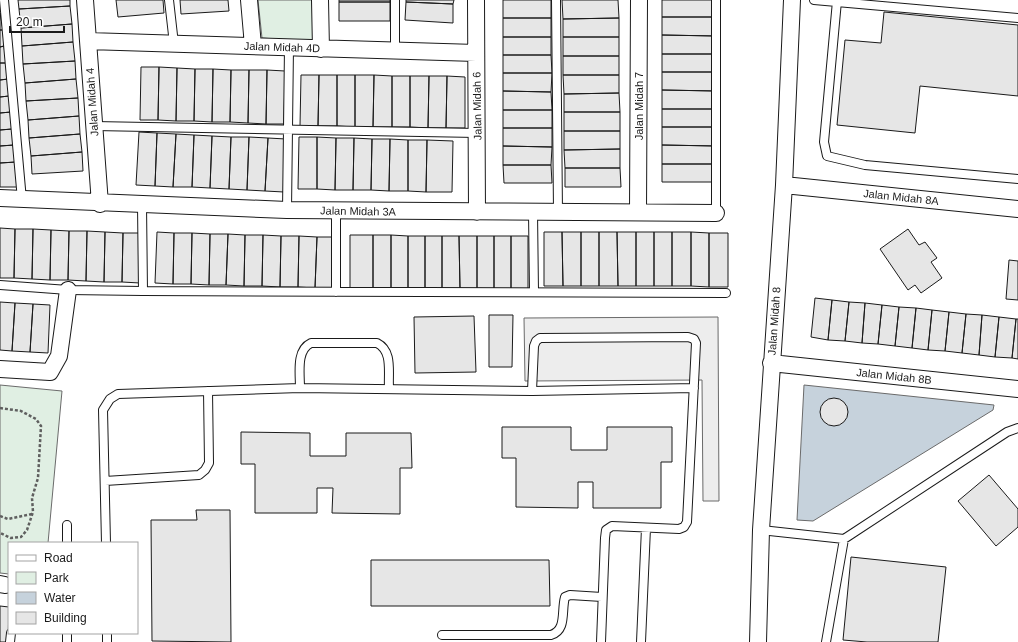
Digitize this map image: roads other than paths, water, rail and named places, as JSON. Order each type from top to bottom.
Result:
[{"type":"street","name":"Jalan Midah 4","points":[[85,0],[100,204]]},
{"type":"street","points":[[249,0],[253,46]]},
{"type":"street","points":[[320,0],[321,48]]},
{"type":"street","name":"Jalan Midah 6","points":[[476,0],[477,212]]},
{"type":"street","name":"Jalan Midah 7","points":[[638,212],[639,0]]},
{"type":"street","name":"Jalan Midah 8","points":[[758,642],[761,530],[784,185],[792,0]]},
{"type":"street","name":"Jalan Midah 4D","points":[[88,41],[476,53]]},
{"type":"street","name":"Jalan Midah 8A","points":[[784,185],[1018,209]]},
{"type":"street","name":"Jalan Midah 3A","points":[[0,198],[100,204],[287,210],[716,213]]},
{"type":"street","points":[[0,369],[50,372],[59,356],[68,290]]},
{"type":"street","name":"Jalan Midah 8B","points":[[771,363],[1018,389]]},
{"type":"lane","points":[[4,0],[22,200]]},
{"type":"lane","points":[[169,0],[174,44]]},
{"type":"lane","points":[[395,0],[395,51]]},
{"type":"lane","points":[[556,0],[558,212]]},
{"type":"lane","points":[[716,0],[716,213]]},
{"type":"lane","points":[[814,0],[1018,18]]},
{"type":"lane","points":[[837,1],[824,142],[827,156],[865,165],[1018,179]]},
{"type":"lane","points":[[287,210],[289,47]]},
{"type":"lane","points":[[94,126],[477,133]]},
{"type":"lane","points":[[142,205],[143,291]]},
{"type":"lane","points":[[336,210],[336,292]]},
{"type":"lane","points":[[533,212],[534,292]]},
{"type":"lane","points":[[0,285],[68,290],[143,291],[726,293]]},
{"type":"lane","points":[[532,391],[534,346],[536,341],[540,338],[688,337],[694,339],[696,343],[687,522],[684,527],[679,529],[612,526],[606,530],[601,642]]},
{"type":"lane","points":[[300,388],[301,353],[305,346],[311,343],[377,343],[384,346],[388,352],[389,388]]},
{"type":"lane","points":[[106,542],[103,410],[110,399],[118,394],[300,388],[532,391],[694,388]]},
{"type":"lane","points":[[105,480],[199,475],[205,470],[209,464],[208,391]]},
{"type":"lane","points":[[761,530],[844,539],[1007,432],[1018,428]]},
{"type":"lane","points":[[67,525],[67,542]]},
{"type":"lane","points":[[641,642],[646,528]]},
{"type":"lane","points":[[826,642],[844,539]]},
{"type":"lane","points":[[442,635],[551,635],[558,633],[562,628],[565,597],[570,595],[602,597]]},
{"type":"water","points":[[804,385],[994,405],[993,410],[813,521],[797,520]]}]
